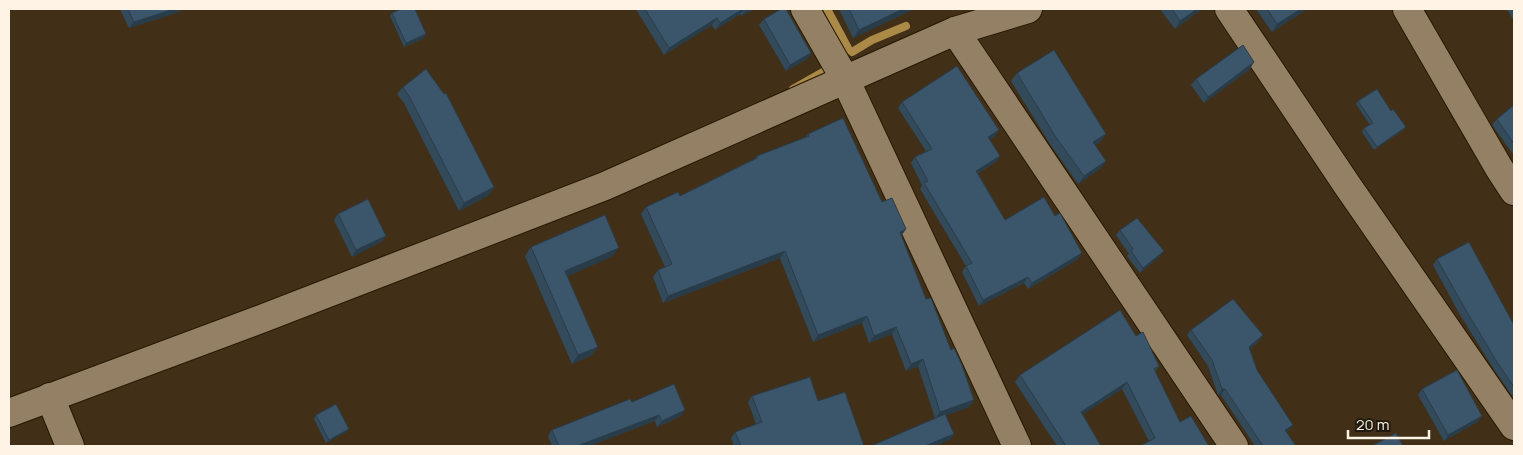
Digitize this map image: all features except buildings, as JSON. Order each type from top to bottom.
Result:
[{"type":"street","points":[[805,9],[846,79],[1017,446]]},
{"type":"street","points":[[9,413],[270,316],[605,186],[955,32],[1028,9]]},
{"type":"street","points":[[1229,9],[1347,185],[1514,426]]},
{"type":"street","points":[[1407,9],[1514,191]]},
{"type":"street","points":[[955,32],[1234,446]]},
{"type":"street","points":[[50,397],[70,446]]},
{"type":"waterway","points":[[827,9],[849,50]]},
{"type":"waterway","points":[[852,52],[872,40],[906,26]]},
{"type":"waterway","points":[[793,89],[823,72]]}]
